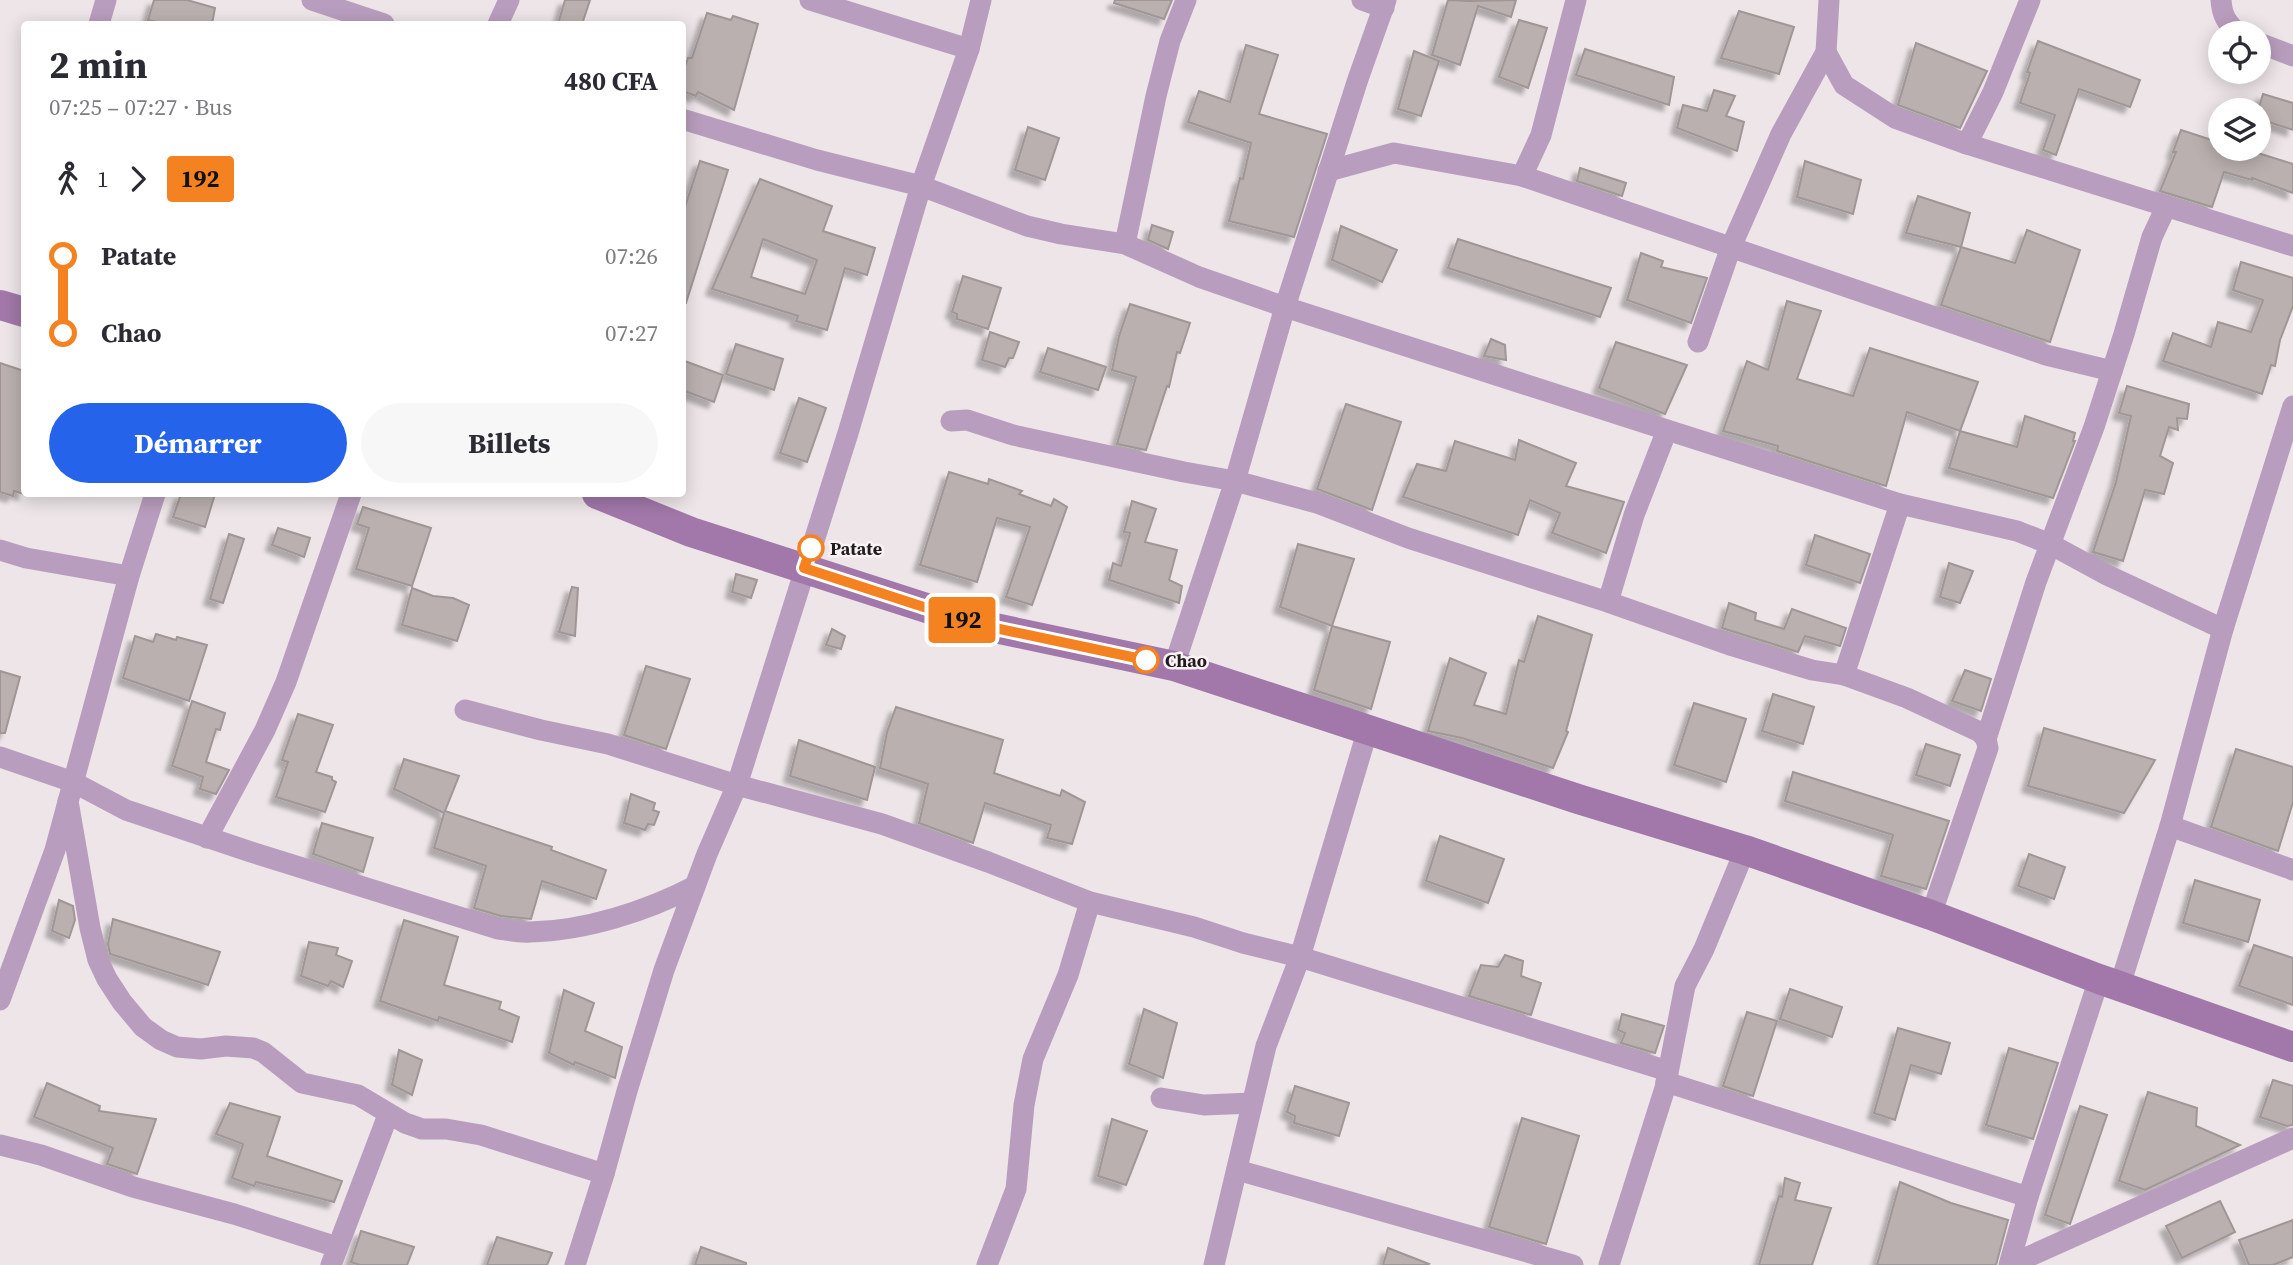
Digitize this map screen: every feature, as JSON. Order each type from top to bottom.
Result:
[{"type":"street","points":[[100,21],[106,0]]},
{"type":"street","points":[[312,0],[375,21]]},
{"type":"street","points":[[499,21],[509,0]]},
{"type":"street","points":[[810,0],[969,49]]},
{"type":"street","points":[[575,1265],[664,970],[737,785],[848,433],[921,186],[969,49],[981,0]]},
{"type":"street","points":[[1125,244],[1170,41],[1186,0]]},
{"type":"street","points":[[1174,666],[1235,481],[1285,307],[1328,171],[1385,4],[1362,0]]},
{"type":"street","points":[[1522,176],[1541,135],[1576,0]]},
{"type":"street","points":[[1698,342],[1731,247],[1781,134],[1826,52],[1829,0]]},
{"type":"street","points":[[1966,144],[1993,92],[2030,0]]},
{"type":"street","points":[[2221,0],[2226,21]]},
{"type":"street","points":[[2271,48],[2293,56]]},
{"type":"street","points":[[1826,52],[1844,85],[1895,118],[1966,144],[2293,246]]},
{"type":"street","points":[[686,120],[817,160],[921,186],[1027,226],[1125,244],[1199,277],[1285,307],[1667,430],[1900,504],[2017,531],[2050,544],[2223,629]]},
{"type":"street","points":[[1328,171],[1394,153],[1522,176],[2046,355],[2112,371]]},
{"type":"street","points":[[1986,739],[2050,544],[2094,427],[2152,237],[2166,207]]},
{"type":"street","points":[[2018,1263],[2028,1197],[2170,826],[2223,629],[2293,406]]},
{"type":"street","points":[[951,421],[967,420],[1013,435],[1235,481],[1317,503],[1408,538],[1608,602],[1733,646],[1812,670],[1844,675],[1907,698],[1980,732],[1986,739],[1988,748],[1931,915]]},
{"type":"street","points":[[1608,602],[1634,514],[1667,430]]},
{"type":"street","points":[[2,987],[55,850],[129,576],[154,497]]},
{"type":"street","points":[[207,838],[265,730],[285,682],[350,497]]},
{"type":"street","points":[[604,497],[691,532],[976,624],[1174,666],[1578,799],[1745,850],[2293,1046]]},
{"type":"street","points":[[1844,675],[1900,504]]},
{"type":"street","points":[[0,551],[129,576]]},
{"type":"street","points":[[465,710],[608,744],[737,785],[882,824],[1090,902],[1300,957],[2028,1197]]},
{"type":"street","points":[[1214,1265],[1266,1046],[1300,957],[1368,729]]},
{"type":"street","points":[[0,757],[71,792],[207,838],[498,929],[530,932],[621,916],[662,903],[695,886]]},
{"type":"street","points":[[71,792],[90,928],[99,960],[107,979],[143,1027],[177,1047],[253,1048],[263,1052],[302,1083],[358,1096],[388,1115],[422,1129],[446,1129],[481,1135],[604,1174]]},
{"type":"street","points":[[2170,826],[2293,870]]},
{"type":"street","points":[[1609,1265],[1667,1077],[1685,986],[1704,949],[1745,850]]},
{"type":"street","points":[[987,1265],[1016,1189],[1024,1105],[1033,1059],[1068,975],[1090,902]]},
{"type":"street","points":[[1161,1098],[1204,1105],[1252,1103]]},
{"type":"street","points":[[0,1145],[41,1155],[133,1187],[234,1214],[334,1256],[388,1115]]},
{"type":"street","points":[[2018,1263],[2293,1138]]},
{"type":"street","points":[[1237,1170],[1573,1265]]},
{"type":"building","points":[[154,0],[187,0],[215,8],[213,21],[148,20]]},
{"type":"building","points":[[565,0],[590,0],[583,21],[559,21]]},
{"type":"building","points":[[1115,0],[1172,0],[1164,19],[1114,3]]},
{"type":"building","points":[[1448,0],[1516,0],[1511,17],[1478,6],[1460,65],[1432,55]]},
{"type":"building","points":[[1739,11],[1794,27],[1779,74],[1721,58]]},
{"type":"building","points":[[707,13],[731,20],[733,16],[758,24],[734,110],[698,92],[696,96],[686,92],[686,64],[688,58],[692,58]]},
{"type":"building","points":[[1519,20],[1547,28],[1528,88],[1499,77]]},
{"type":"building","points":[[2038,41],[2140,80],[2130,107],[2079,89],[2056,155],[2043,150],[2055,115],[2020,103]]},
{"type":"building","points":[[1916,43],[1987,71],[1960,128],[1898,105]]},
{"type":"building","points":[[1246,45],[1278,55],[1259,114],[1327,134],[1294,237],[1229,221],[1251,143],[1188,122],[1199,91],[1230,102]]},
{"type":"building","points":[[1585,49],[1674,77],[1669,105],[1576,75]]},
{"type":"building","points":[[1414,51],[1439,61],[1421,116],[1398,109]]},
{"type":"building","points":[[1714,90],[1735,96],[1726,116],[1744,122],[1737,151],[1677,128],[1683,105],[1707,111]]},
{"type":"building","points":[[2263,94],[2293,103],[2293,130],[2271,123],[2271,98],[2262,98]]},
{"type":"building","points":[[1028,127],[1059,138],[1045,180],[1015,170]]},
{"type":"building","points":[[2181,130],[2208,139],[2208,161],[2271,161],[2271,157],[2293,164],[2293,193],[2252,178],[2224,172],[2212,207],[2160,191],[2176,152],[2173,152]]},
{"type":"building","points":[[700,161],[728,170],[686,303],[686,204]]},
{"type":"building","points":[[1805,161],[1861,180],[1853,214],[1797,197]]},
{"type":"building","points":[[1580,168],[1626,183],[1622,196],[1577,181]]},
{"type":"building","points":[[760,179],[832,206],[823,231],[875,248],[867,275],[845,268],[827,330],[796,321],[798,316],[712,289]],"holes":[[[763,239],[817,260],[805,294],[751,277]]]},
{"type":"building","points":[[1918,196],[1970,213],[1961,247],[1906,233]]},
{"type":"building","points":[[1152,225],[1173,232],[1168,249],[1148,240]]},
{"type":"building","points":[[1341,226],[1397,250],[1382,282],[1332,260]]},
{"type":"building","points":[[2027,230],[2080,250],[2050,342],[1941,305],[1961,247],[2015,263]]},
{"type":"building","points":[[1458,239],[1611,288],[1600,317],[1448,268]]},
{"type":"building","points":[[1641,253],[1663,261],[1661,267],[1707,278],[1691,323],[1627,300]]},
{"type":"building","points":[[2241,262],[2293,278],[2293,306],[2280,340],[2275,366],[2271,365],[2262,394],[2163,361],[2173,333],[2211,347],[2218,322],[2251,332],[2263,300],[2233,290]]},
{"type":"building","points":[[963,276],[1001,288],[988,329],[957,319],[957,314],[952,312]]},
{"type":"building","points":[[1787,301],[1821,311],[1797,379],[1853,396],[1870,348],[1978,382],[1960,431],[1907,412],[1886,486],[1777,451],[1778,446],[1723,431],[1747,361],[1768,370]]},
{"type":"building","points":[[1130,304],[1190,323],[1180,353],[1177,352],[1169,387],[1167,386],[1146,450],[1117,444],[1136,377],[1112,370],[1119,336]]},
{"type":"building","points":[[990,332],[1019,342],[1013,358],[1009,358],[1005,367],[982,360]]},
{"type":"building","points":[[1491,339],[1505,345],[1506,360],[1484,356]]},
{"type":"building","points":[[1616,342],[1687,365],[1665,414],[1599,388]]},
{"type":"building","points":[[736,344],[783,359],[774,390],[726,374]]},
{"type":"building","points":[[1048,348],[1106,367],[1098,390],[1040,372]]},
{"type":"building","points":[[686,361],[723,375],[714,402],[686,392]]},
{"type":"building","points":[[0,363],[21,370],[21,493],[14,491],[13,496],[0,492]]},
{"type":"building","points":[[2127,386],[2189,404],[2187,419],[2177,418],[2178,430],[2169,427],[2160,456],[2173,463],[2164,494],[2145,490],[2123,561],[2093,552],[2116,482],[2131,416],[2119,413]]},
{"type":"building","points":[[799,398],[826,408],[807,462],[780,453]]},
{"type":"building","points":[[1346,404],[1401,422],[1372,510],[1317,489]]},
{"type":"building","points":[[2025,416],[2075,433],[2075,441],[2053,498],[1949,468],[1960,431],[2017,447]]},
{"type":"building","points":[[1519,440],[1576,463],[1566,486],[1624,502],[1606,553],[1552,533],[1560,513],[1530,500],[1518,535],[1403,497],[1417,464],[1446,471],[1455,441],[1515,460]]},
{"type":"building","points":[[949,472],[988,484],[989,479],[1022,491],[1019,494],[1051,506],[1054,499],[1067,507],[1032,605],[1006,597],[1030,527],[997,518],[977,582],[920,565]]},
{"type":"building","points":[[180,497],[214,497],[205,527],[173,517]]},
{"type":"building","points":[[1132,501],[1156,509],[1145,542],[1177,550],[1169,580],[1182,586],[1179,603],[1109,580],[1113,563],[1121,566],[1130,533],[1124,532]]},
{"type":"building","points":[[363,507],[431,528],[412,586],[356,569],[369,528],[357,524]]},
{"type":"building","points":[[278,528],[310,538],[304,557],[272,545]]},
{"type":"building","points":[[229,534],[244,539],[223,603],[210,599]]},
{"type":"building","points":[[1815,535],[1870,554],[1860,583],[1806,565]]},
{"type":"building","points":[[1298,544],[1354,559],[1332,626],[1280,607]]},
{"type":"building","points":[[1949,563],[1973,571],[1960,603],[1940,597]]},
{"type":"building","points":[[736,574],[757,580],[751,598],[732,592]]},
{"type":"building","points":[[572,587],[578,588],[575,636],[559,632]]},
{"type":"building","points":[[412,588],[433,596],[453,598],[469,605],[457,641],[402,625]]},
{"type":"building","points":[[1729,603],[1756,613],[1755,620],[1784,629],[1792,609],[1846,628],[1840,646],[1805,636],[1798,652],[1722,628]]},
{"type":"building","points":[[1538,616],[1592,635],[1566,731],[1568,732],[1553,768],[1462,738],[1428,731],[1450,658],[1486,673],[1474,705],[1506,714],[1519,660],[1524,662]]},
{"type":"building","points":[[1332,626],[1390,642],[1371,709],[1314,690]]},
{"type":"building","points":[[832,629],[845,636],[841,649],[826,645]]},
{"type":"building","points":[[156,634],[207,645],[189,701],[123,678],[135,636],[153,642]]},
{"type":"building","points":[[646,666],[690,679],[666,749],[624,735]]},
{"type":"building","points":[[1965,670],[1991,679],[1981,711],[1952,701]]},
{"type":"building","points":[[0,671],[20,677],[5,733],[0,733]]},
{"type":"building","points":[[1773,694],[1814,707],[1803,744],[1762,731]]},
{"type":"building","points":[[192,701],[225,713],[220,730],[216,729],[206,762],[229,770],[216,794],[200,789],[203,777],[172,766]]},
{"type":"building","points":[[1694,703],[1746,719],[1726,782],[1674,765]]},
{"type":"building","points":[[896,707],[1003,740],[994,773],[1060,796],[1062,790],[1085,802],[1072,844],[1047,838],[1051,825],[985,803],[973,843],[919,823],[928,784],[880,768],[887,732]]},
{"type":"building","points":[[298,714],[333,725],[316,772],[332,777],[336,782],[325,812],[276,797],[288,762],[282,760]]},
{"type":"building","points":[[2044,728],[2155,760],[2124,813],[2028,786]]},
{"type":"building","points":[[799,740],[875,767],[867,800],[790,776]]},
{"type":"building","points":[[1926,744],[1960,755],[1950,786],[1916,775]]},
{"type":"building","points":[[2236,749],[2293,767],[2293,802],[2278,851],[2211,827]]},
{"type":"building","points":[[404,759],[459,776],[445,811],[552,847],[551,850],[606,870],[596,899],[542,881],[531,919],[501,916],[474,908],[486,866],[434,848],[444,813],[394,789]]},
{"type":"building","points":[[1793,772],[1949,821],[1926,889],[1881,876],[1893,835],[1785,801]]},
{"type":"building","points":[[631,794],[655,803],[653,810],[659,812],[654,825],[648,824],[645,830],[624,823]]},
{"type":"building","points":[[322,823],[373,838],[363,872],[313,854]]},
{"type":"building","points":[[1440,836],[1504,859],[1488,903],[1426,881]]},
{"type":"building","points":[[2029,854],[2065,867],[2054,899],[2018,886]]},
{"type":"building","points":[[2195,880],[2260,900],[2248,942],[2183,923]]},
{"type":"building","points":[[59,900],[73,906],[75,920],[69,938],[52,931]]},
{"type":"building","points":[[113,919],[220,952],[208,985],[110,954],[108,944]]},
{"type":"building","points":[[404,920],[458,937],[444,985],[501,1002],[499,1009],[519,1017],[512,1042],[439,1017],[438,1021],[380,1001]]},
{"type":"building","points":[[309,942],[338,948],[336,955],[352,961],[343,987],[331,981],[328,986],[301,976]]},
{"type":"building","points":[[2254,945],[2293,958],[2293,1005],[2239,986]]},
{"type":"building","points":[[1505,955],[1523,961],[1521,976],[1541,983],[1531,1015],[1469,996],[1481,965],[1498,967]]},
{"type":"building","points":[[1790,989],[1842,1007],[1832,1037],[1780,1019]]},
{"type":"building","points":[[564,990],[594,1003],[585,1031],[622,1047],[615,1078],[575,1062],[574,1065],[549,1053]]},
{"type":"building","points":[[1144,1009],[1177,1023],[1163,1078],[1129,1064]]},
{"type":"building","points":[[1747,1012],[1777,1021],[1753,1096],[1723,1086]]},
{"type":"building","points":[[1622,1014],[1664,1026],[1655,1053],[1621,1043],[1625,1033],[1618,1030]]},
{"type":"building","points":[[1898,1028],[1950,1043],[1941,1074],[1911,1065],[1895,1120],[1874,1113]]},
{"type":"building","points":[[2009,1048],[2058,1063],[2033,1139],[1986,1125]]},
{"type":"building","points":[[399,1050],[422,1060],[412,1095],[392,1085]]},
{"type":"building","points":[[2273,1080],[2293,1086],[2293,1125],[2287,1126],[2260,1117]]},
{"type":"building","points":[[47,1083],[100,1106],[99,1111],[156,1119],[137,1174],[107,1164],[113,1148],[34,1117]]},
{"type":"building","points":[[1295,1086],[1349,1103],[1339,1136],[1294,1123],[1295,1116],[1287,1112]]},
{"type":"building","points":[[2148,1092],[2197,1108],[2196,1126],[2240,1145],[2145,1190],[2119,1181]]},
{"type":"building","points":[[230,1103],[280,1117],[267,1156],[342,1181],[334,1202],[256,1182],[254,1186],[232,1178],[243,1144],[216,1134]]},
{"type":"building","points":[[2080,1106],[2107,1115],[2070,1224],[2045,1215]]},
{"type":"building","points":[[1522,1118],[1579,1136],[1546,1244],[1489,1227]]},
{"type":"building","points":[[1112,1119],[1147,1131],[1126,1185],[1098,1176]]},
{"type":"building","points":[[1785,1178],[1800,1183],[1795,1200],[1831,1208],[1812,1265],[1759,1265],[1779,1196],[1782,1197]]},
{"type":"building","points":[[1900,1182],[1951,1203],[2008,1220],[1996,1265],[1877,1265]]},
{"type":"building","points":[[2220,1201],[2235,1232],[2182,1258],[2166,1226]]},
{"type":"building","points":[[2293,1220],[2293,1257],[2273,1265],[2249,1265],[2239,1240]]},
{"type":"building","points":[[361,1231],[414,1247],[407,1265],[360,1265],[351,1262]]},
{"type":"building","points":[[497,1237],[552,1253],[547,1265],[487,1265]]},
{"type":"building","points":[[701,1247],[746,1263],[746,1265],[695,1265]]},
{"type":"building","points":[[1388,1248],[1429,1264],[1383,1265]]},
{"type":"bus line","name":"192","points":[[811,548],[804,568],[976,624],[1146,660]]},
{"type":"place","name":"Patate","points":[[811,548]]},
{"type":"place","name":"Chao","points":[[1146,660]]}]
